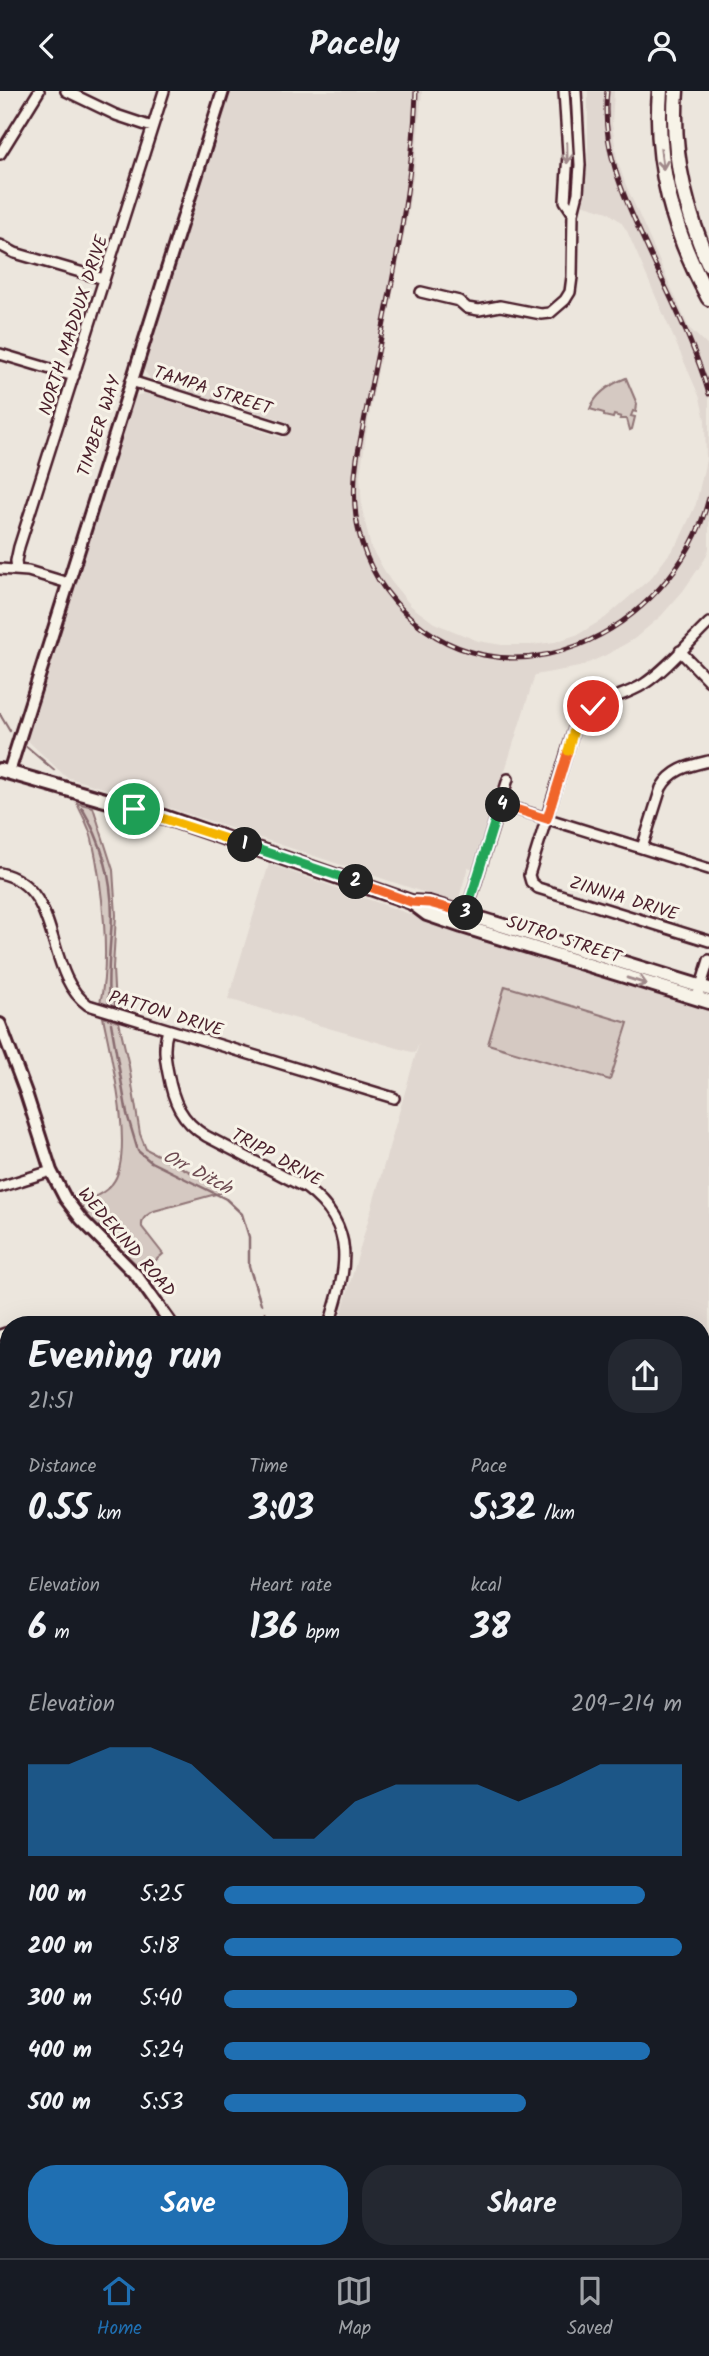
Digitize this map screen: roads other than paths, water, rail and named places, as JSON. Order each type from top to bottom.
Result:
[{"type":"main road","points":[[660,91],[659,132],[667,191],[684,247],[709,298]]},
{"type":"main road","points":[[676,91],[675,128],[681,178],[692,223],[709,264]]},
{"type":"main road","name":"SUTRO STREET","points":[[4,771],[161,816],[411,902],[427,914],[464,920],[704,994]]},
{"type":"street","points":[[0,154],[39,91]]},
{"type":"street","points":[[66,91],[116,115],[152,127]]},
{"type":"street","name":"NORTH MADDUX DRIVE","points":[[17,569],[17,555],[164,91]]},
{"type":"street","name":"TIMBER WAY","points":[[4,771],[68,583],[223,91]]},
{"type":"street","points":[[564,91],[568,153],[565,201],[573,213]]},
{"type":"street","points":[[421,292],[460,301],[467,308],[479,310],[500,306],[541,314],[550,313],[558,307],[570,292],[573,213],[580,165],[576,91]]},
{"type":"street","points":[[0,245],[15,253],[104,279]]},
{"type":"street","points":[[0,354],[74,376]]},
{"type":"street","name":"TAMPA STREET","points":[[131,381],[284,429]]},
{"type":"street","points":[[0,569],[17,569],[68,583]]},
{"type":"street","points":[[547,819],[575,726],[580,718],[593,706],[641,686],[709,623]]},
{"type":"street","points":[[680,651],[708,679]]},
{"type":"street","points":[[642,848],[665,780],[678,769],[709,761]]},
{"type":"street","points":[[464,920],[508,779]]},
{"type":"street","points":[[500,804],[709,869]]},
{"type":"street","name":"ZINNIA DRIVE","points":[[547,819],[529,875],[531,882],[538,888],[709,941]]},
{"type":"street","name":"PATTON DRIVE","points":[[0,873],[21,881],[35,895],[44,911],[70,983],[80,999],[97,1009],[394,1098]]},
{"type":"street","points":[[704,994],[709,960]]},
{"type":"street","name":"WEDEKIND ROAD","points":[[0,1024],[51,1171],[73,1209],[137,1276],[166,1316]]},
{"type":"street","name":"TRIPP DRIVE","points":[[168,1030],[164,1051],[172,1095],[182,1115],[206,1136],[306,1188],[318,1197],[335,1219],[343,1243],[345,1266],[331,1316]]},
{"type":"street","points":[[0,1187],[51,1171]]},
{"type":"waterway","name":"Orr Ditch","points":[[0,714],[10,731]]},
{"type":"waterway","name":"Orr Ditch","points":[[27,747],[54,770]]},
{"type":"waterway","name":"Orr Ditch","points":[[82,808],[97,838],[110,884],[112,916],[108,969],[109,1004]]},
{"type":"waterway","name":"Orr Ditch","points":[[111,1023],[127,1114],[138,1151],[151,1162],[226,1199],[242,1214],[249,1237],[249,1266],[261,1304]]},
{"type":"waterway","name":"Orr Ditch","points":[[265,1312],[268,1316]]},
{"type":"railway","points":[[416,91],[401,230],[355,478],[354,497],[360,535],[373,570],[383,586],[395,602],[437,637],[483,655],[531,657],[578,645],[622,622],[660,588],[690,546],[709,498]]},
{"type":"railway","points":[[607,91],[607,132],[622,190],[688,337],[709,394]]}]
